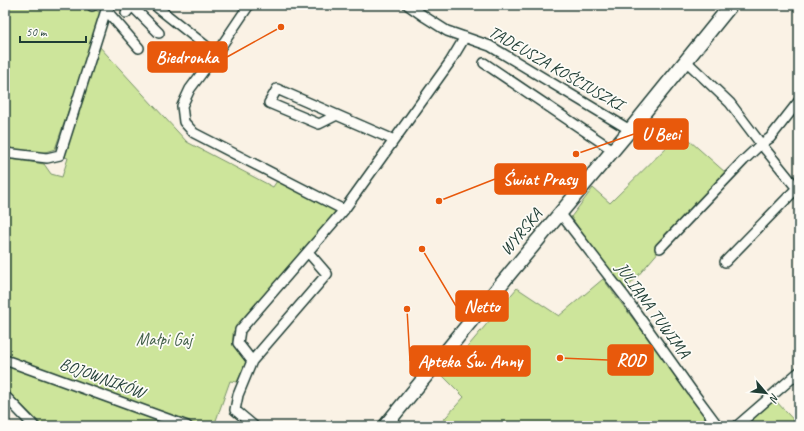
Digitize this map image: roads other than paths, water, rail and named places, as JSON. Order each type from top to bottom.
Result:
[{"type":"street","points":[[155,5],[216,54]]},
{"type":"street","points":[[249,5],[190,89],[182,106],[184,122],[194,133],[344,210]]},
{"type":"street","name":"TADEUSZA KOŚCIUSZKI","points":[[408,5],[447,31],[490,46],[630,130]]},
{"type":"street","name":"WYRSKA","points":[[385,426],[630,130],[731,5]]},
{"type":"street","points":[[109,8],[139,48]]},
{"type":"street","points":[[5,153],[47,158],[60,155],[109,8]]},
{"type":"street","points":[[130,8],[159,33]]},
{"type":"street","points":[[252,361],[238,343],[240,330],[344,210],[450,62],[465,37]]},
{"type":"street","points":[[686,61],[730,103],[798,190],[725,262]]},
{"type":"street","points":[[484,63],[613,150]]},
{"type":"street","points":[[337,115],[319,124],[269,103],[277,89],[337,115],[394,140]]},
{"type":"street","points":[[660,248],[744,160],[761,144],[770,138],[799,101]]},
{"type":"street","name":"JULIANA TUWIMA","points":[[560,213],[625,297],[718,426]]},
{"type":"street","points":[[254,426],[234,410],[238,395],[252,361],[328,274],[308,252]]},
{"type":"street","name":"BOJOWNIKÓW","points":[[5,360],[187,426]]},
{"type":"street","points":[[737,426],[797,378]]},
{"type":"street","points":[[5,396],[34,426]]},
{"type":"place","name":"Biedronka","points":[[281,27]]},
{"type":"place","name":"U Beci","points":[[576,154]]},
{"type":"place","name":"Świat Prasy","points":[[439,201]]},
{"type":"place","name":"Netto","points":[[422,249]]},
{"type":"place","name":"Apteka Św. Anny","points":[[407,309]]},
{"type":"place","name":"ROD","points":[[560,358]]},
{"type":"park label","name":"Małpi Gaj","points":[[164,339]]}]
